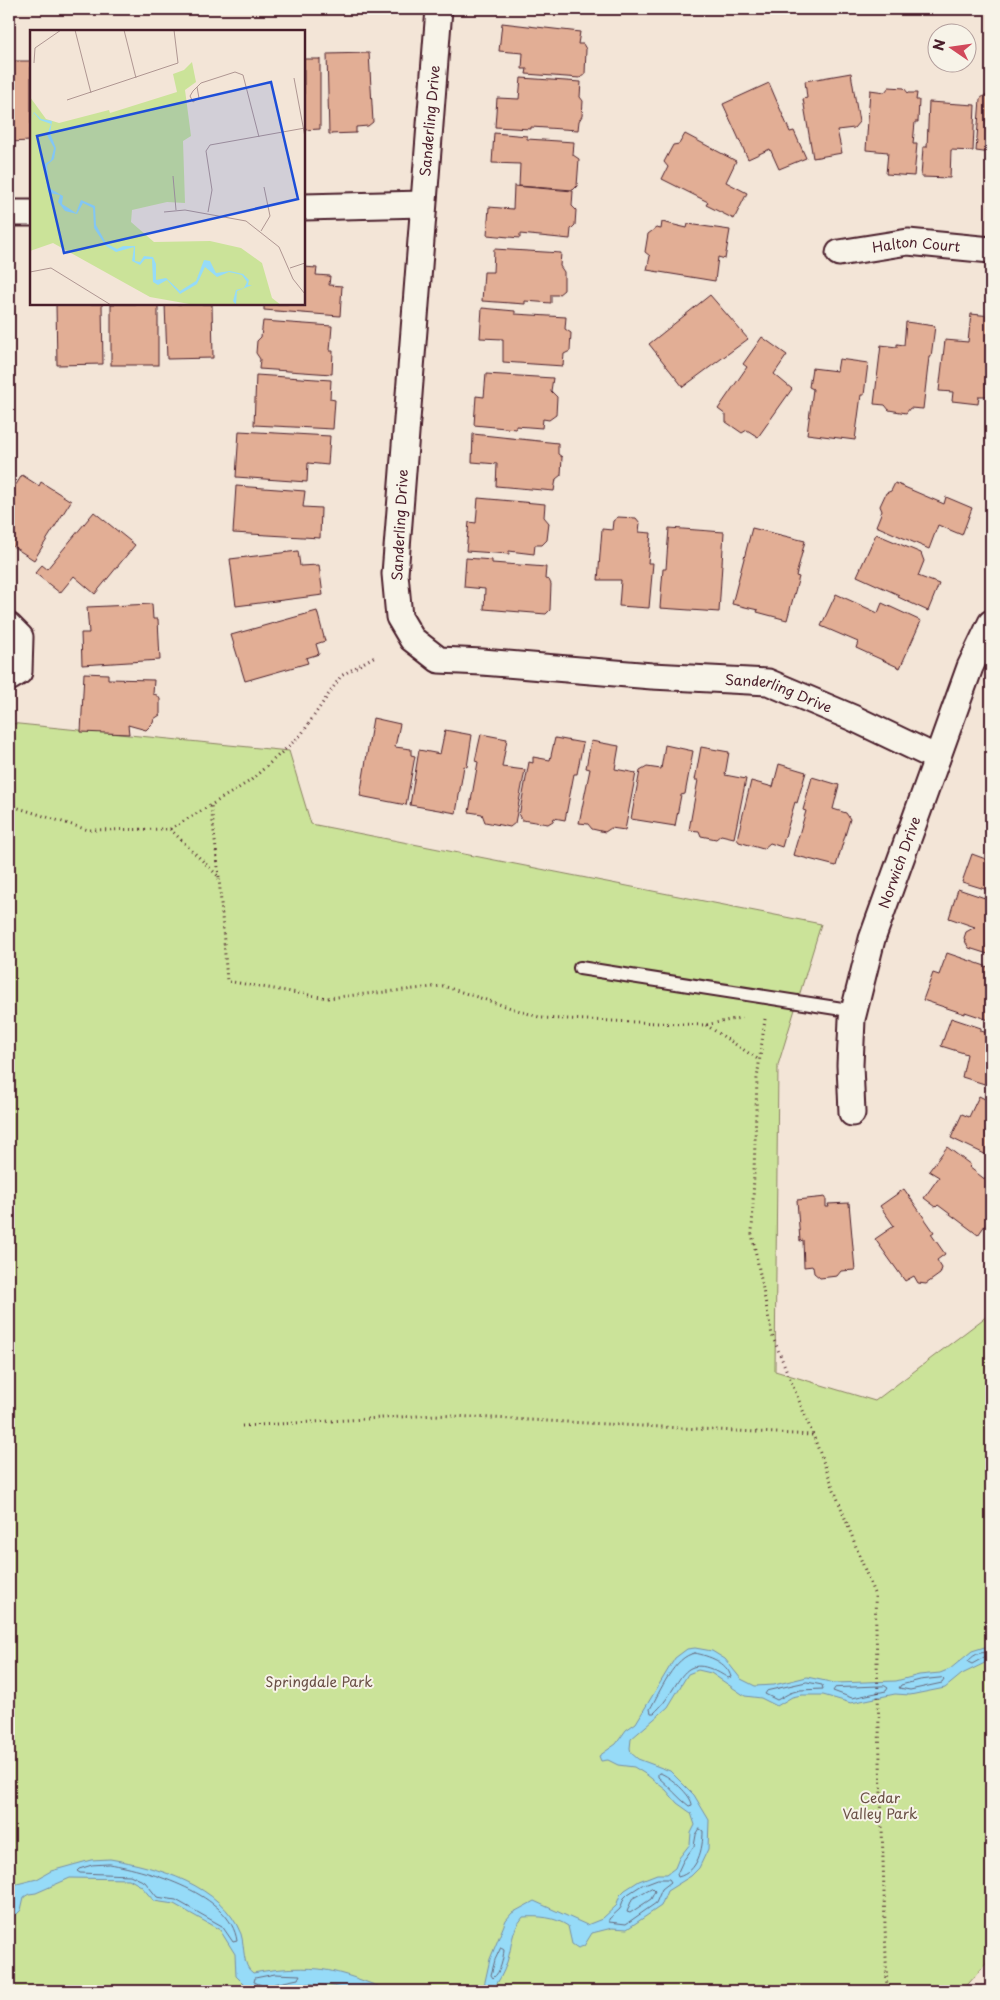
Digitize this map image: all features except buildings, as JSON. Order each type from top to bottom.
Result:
[{"type":"street","name":"Sanderling Drive","points":[[439,9],[395,574],[399,617],[412,639],[439,660],[652,676],[768,682],[853,718],[937,758]]},
{"type":"street","points":[[305,207],[423,204]]},
{"type":"street","points":[[9,213],[30,213]]},
{"type":"street","name":"Halton Court","points":[[839,253],[908,242],[991,250]]},
{"type":"street","name":"Norwich Drive","points":[[852,1113],[850,1065],[852,1019],[872,939],[970,667],[991,623]]},
{"type":"street","points":[[9,626],[20,637],[19,672],[9,678]]},
{"type":"lane","points":[[580,968],[855,1011]]},
{"type":"path","points":[[9,805],[88,830],[170,829],[250,781],[301,735],[341,676],[375,656]]},
{"type":"path","points":[[211,805],[227,981],[327,998],[443,986],[542,1018],[705,1025],[766,1014]]},
{"type":"path","points":[[170,829],[219,877]]},
{"type":"path","points":[[770,998],[757,1078],[752,1234],[772,1335],[875,1596],[887,1991]]},
{"type":"path","points":[[705,1025],[760,1060]]},
{"type":"path","points":[[242,1426],[435,1416],[813,1435]]},
{"type":"green space","points":[[9,723],[289,751],[311,824],[821,924],[778,1065],[775,1371],[875,1401],[991,1313],[991,1958],[962,1991],[9,1991]]},
{"type":"water","points":[[991,1645],[991,1660],[962,1674],[945,1688],[910,1695],[895,1694],[851,1703],[823,1695],[802,1695],[792,1697],[777,1706],[761,1698],[745,1696],[711,1673],[698,1670],[688,1674],[668,1707],[631,1739],[630,1748],[631,1753],[638,1759],[670,1771],[694,1795],[709,1820],[708,1849],[699,1868],[691,1876],[667,1891],[661,1906],[627,1929],[612,1928],[592,1933],[584,1946],[578,1948],[572,1944],[568,1926],[563,1923],[547,1918],[523,1917],[514,1934],[506,1966],[499,1981],[492,1991],[478,1991],[484,1986],[490,1959],[506,1920],[512,1913],[534,1901],[587,1925],[602,1919],[616,1906],[620,1895],[625,1890],[639,1881],[657,1874],[667,1874],[675,1868],[679,1858],[690,1844],[691,1833],[695,1825],[691,1813],[677,1803],[666,1790],[647,1775],[634,1767],[618,1765],[608,1760],[601,1761],[599,1756],[616,1744],[626,1730],[636,1723],[675,1658],[687,1649],[695,1648],[712,1651],[725,1659],[741,1679],[755,1686],[774,1685],[807,1677],[835,1683],[896,1681],[919,1675],[940,1673],[950,1669],[972,1651]]},
{"type":"water","points":[[110,1859],[167,1873],[204,1891],[232,1917],[241,1934],[245,1961],[249,1970],[253,1973],[302,1968],[328,1970],[391,1991],[349,1991],[333,1986],[301,1983],[265,1991],[244,1984],[236,1976],[235,1954],[220,1930],[174,1904],[154,1901],[141,1886],[129,1879],[70,1878],[24,1897],[21,1910],[17,1914],[9,1916],[9,1886],[37,1879],[51,1871],[91,1860]]},
{"type":"park label","name":"Springdale Park","points":[[319,1682]]},
{"type":"park label","name":"Cedar Valley Park","points":[[880,1806]]}]
